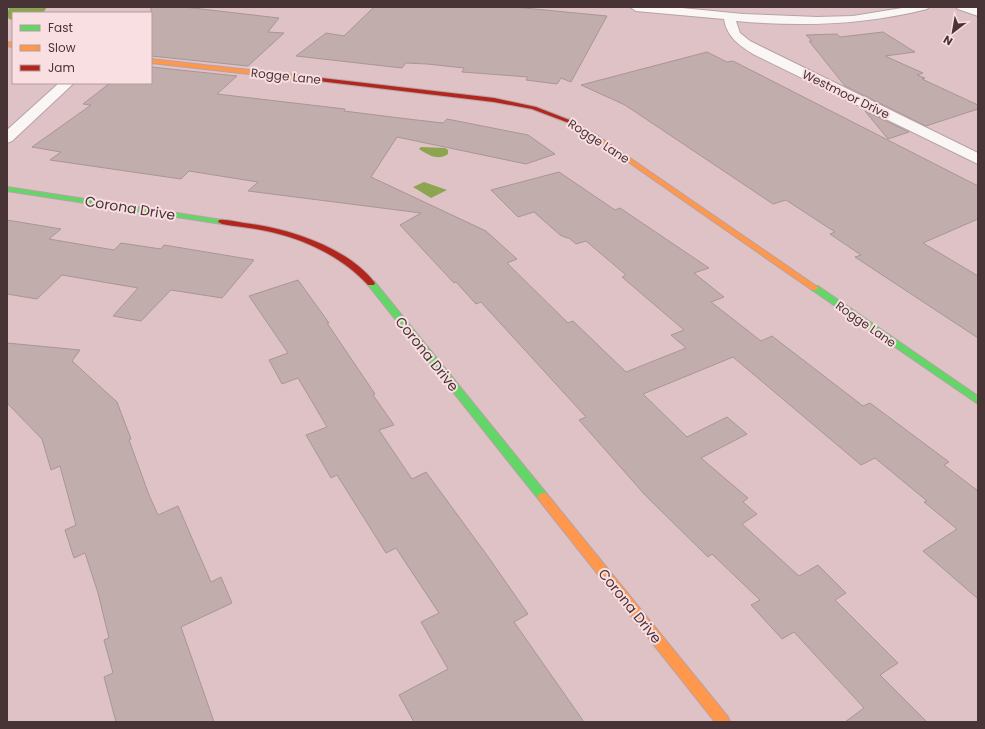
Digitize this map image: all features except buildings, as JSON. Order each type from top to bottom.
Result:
[{"type":"street","points":[[636,7],[728,16],[797,20],[856,20],[903,13],[923,7]]},
{"type":"street","points":[[962,7],[978,12]]},
{"type":"street","name":"Westmoor Drive","points":[[728,16],[730,30],[738,40],[978,159]]},
{"type":"street","name":"Rogge Lane","points":[[152,61],[494,100],[534,108],[566,119],[593,135],[978,401]]},
{"type":"street","points":[[7,138],[66,84]]},
{"type":"street","name":"Corona Drive","points":[[7,189],[275,230],[322,248],[363,273],[723,722]]},
{"type":"shaded area","points":[[421,147],[445,148],[448,150],[448,154],[441,157],[433,156],[419,149]]},
{"type":"shaded area","points":[[424,182],[447,190],[431,198],[413,187]]},
{"type":"waterway","points":[[22,12],[32,7]]},
{"type":"traffic: fast","points":[[7,189],[222,222]]},
{"type":"traffic: fast","points":[[371,283],[543,497]]},
{"type":"traffic: fast","points":[[815,288],[978,401]]},
{"type":"traffic: slow","points":[[7,44],[12,45]]},
{"type":"traffic: slow","points":[[152,61],[304,78]]},
{"type":"traffic: slow","points":[[569,121],[593,135],[815,288]]},
{"type":"traffic: slow","points":[[543,497],[723,722]]},
{"type":"traffic: jam","points":[[304,78],[494,100],[534,108],[569,121]]},
{"type":"traffic: jam","points":[[222,222],[268,229],[285,233],[312,243],[352,266],[363,274],[371,283]]}]
